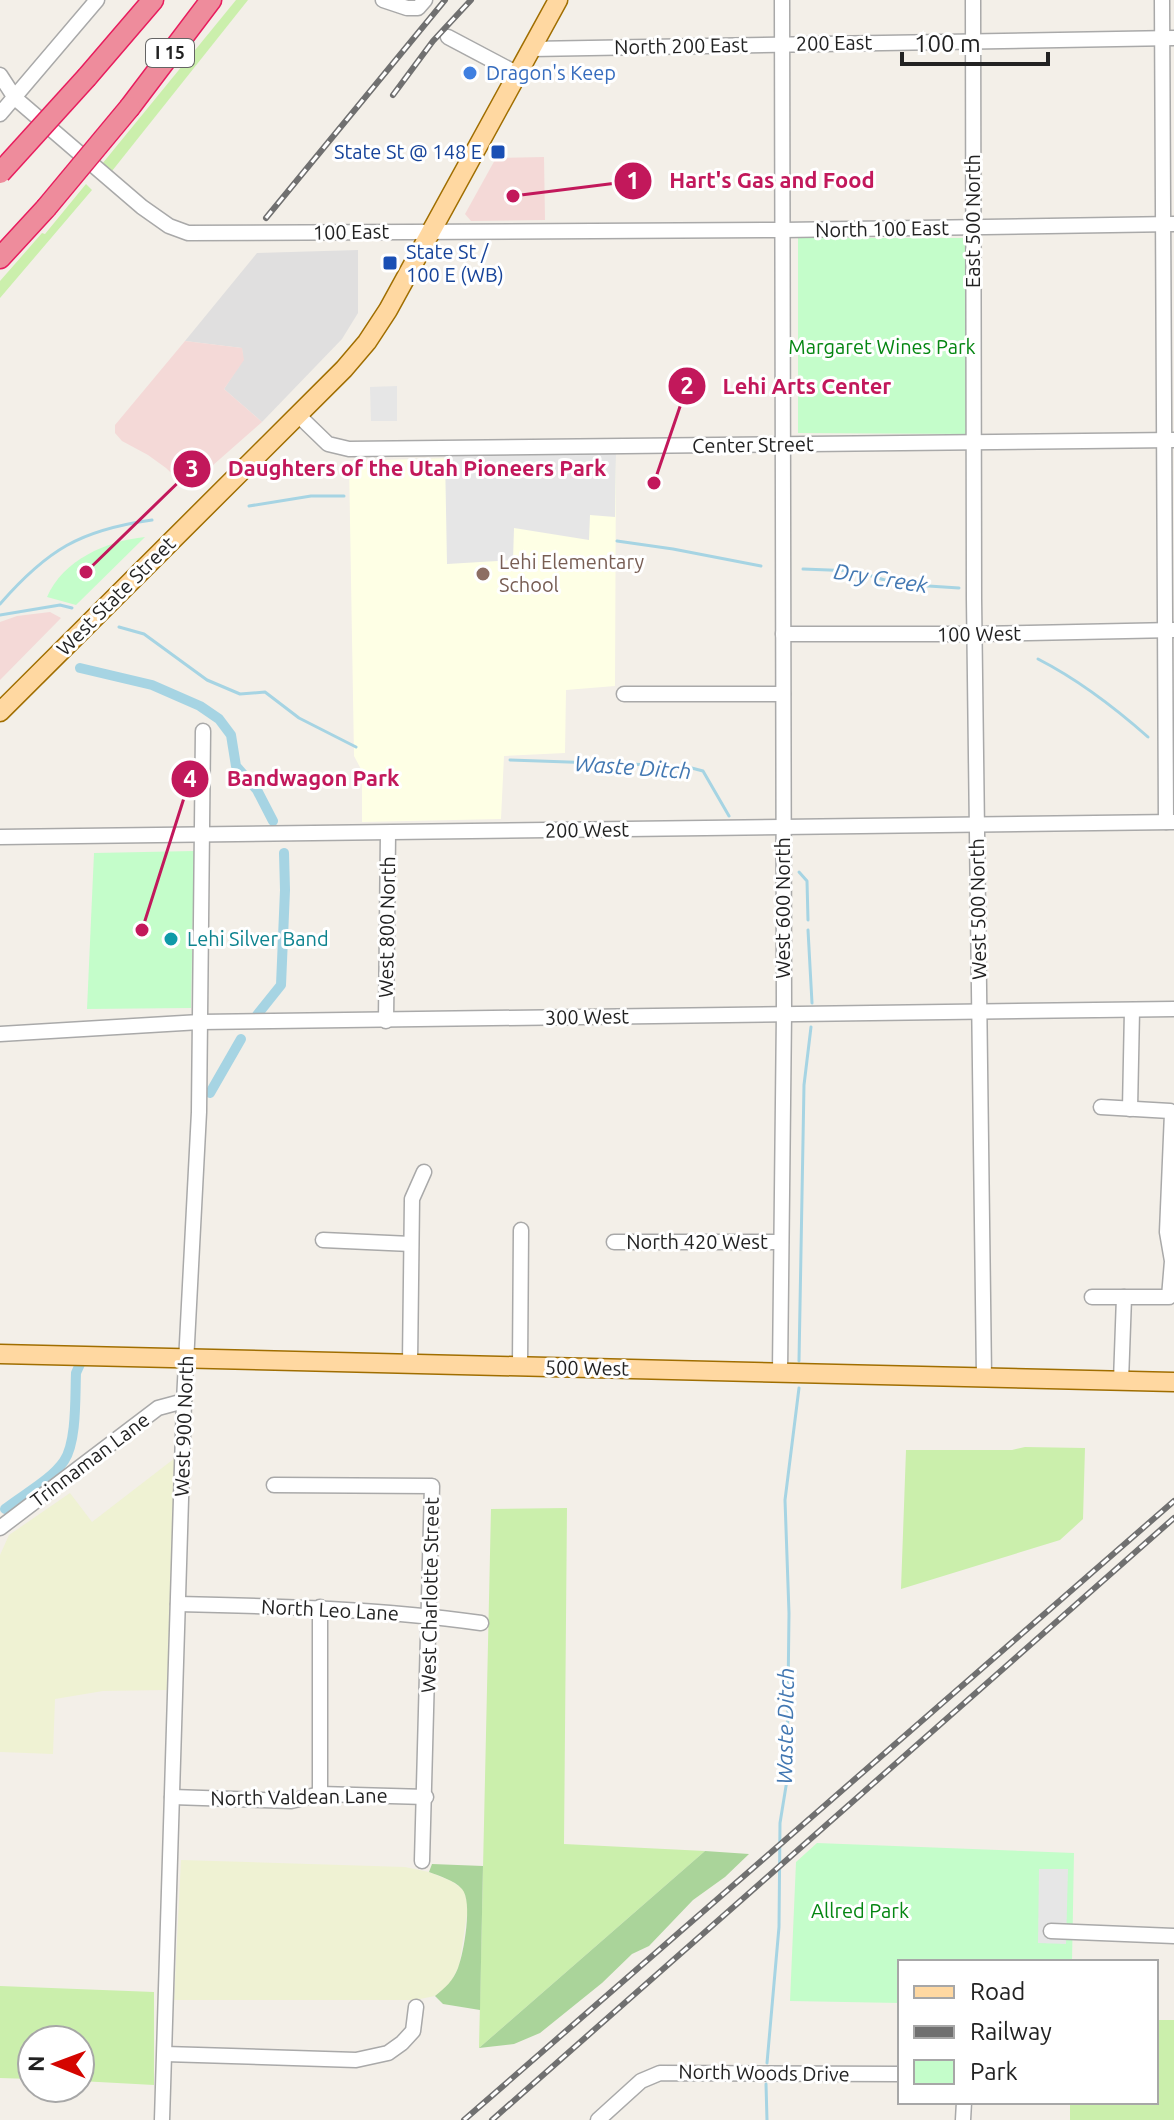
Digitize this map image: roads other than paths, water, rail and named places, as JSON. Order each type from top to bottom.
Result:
[{"type":"highway","name":"I 15","points":[[0,173],[153,0]]},
{"type":"highway","name":"I 15","points":[[0,258],[130,107],[211,0]]},
{"type":"main road","name":"West State Street","points":[[0,712],[298,415],[367,342],[388,310],[558,0]]},
{"type":"main road","name":"500 West","points":[[0,1354],[1174,1382]]},
{"type":"street","points":[[0,114],[97,0]]},
{"type":"street","points":[[383,0],[407,8],[422,4]]},
{"type":"street","name":"West 600 North","points":[[780,1372],[784,1012],[782,0]]},
{"type":"street","name":"East 500 North","points":[[973,0],[973,442]]},
{"type":"street","points":[[1162,0],[1168,38],[1170,822]]},
{"type":"street","points":[[448,37],[518,74]]},
{"type":"street","name":"200 East","points":[[782,44],[1168,38]]},
{"type":"street","name":"North 200 East","points":[[531,49],[782,44]]},
{"type":"street","points":[[0,75],[15,98]]},
{"type":"street","name":"100 East","points":[[15,98],[142,207],[169,226],[188,233],[783,230]]},
{"type":"street","name":"North 100 East","points":[[783,230],[1168,224]]},
{"type":"street","name":"Center Street","points":[[298,415],[328,444],[349,449],[1170,440]]},
{"type":"street","name":"West 500 North","points":[[973,442],[984,1377]]},
{"type":"street","name":"100 West","points":[[783,634],[1169,630]]},
{"type":"street","points":[[624,694],[783,694]]},
{"type":"street","name":"West 900 North","points":[[162,2120],[184,1401],[199,1112],[203,731]]},
{"type":"street","name":"200 West","points":[[0,837],[1170,822]]},
{"type":"street","name":"West 800 North","points":[[386,1021],[388,833]]},
{"type":"street","name":"300 West","points":[[0,1034],[200,1022],[1174,1009]]},
{"type":"street","points":[[1130,1109],[1132,1010]]},
{"type":"street","points":[[1092,1297],[1169,1297],[1172,1261],[1167,1232],[1172,1113],[1101,1107]]},
{"type":"street","points":[[410,1363],[412,1199],[424,1172]]},
{"type":"street","points":[[520,1367],[521,1230]]},
{"type":"street","points":[[323,1240],[411,1244]]},
{"type":"street","name":"North 420 West","points":[[614,1242],[781,1242]]},
{"type":"street","points":[[1121,1381],[1124,1297]]},
{"type":"street","name":"Trinnaman Lane","points":[[0,1528],[158,1408],[184,1401]]},
{"type":"street","name":"West Charlotte Street","points":[[274,1485],[432,1486],[422,1861]]},
{"type":"street","name":"North Leo Lane","points":[[178,1604],[320,1607],[481,1623]]},
{"type":"street","points":[[320,1607],[320,1794]]},
{"type":"street","name":"North Valdean Lane","points":[[172,1797],[291,1801],[320,1794],[426,1797]]},
{"type":"street","points":[[1051,1931],[1174,1936]]},
{"type":"street","points":[[165,2054],[356,2060],[388,2053],[402,2043],[413,2031],[416,2007]]},
{"type":"street","name":"North Woods Drive","points":[[598,2120],[641,2081],[671,2071],[898,2074]]},
{"type":"waterway","name":"Dry Creek","points":[[249,506],[311,496],[344,496]]},
{"type":"waterway","name":"Dry Creek","points":[[0,604],[33,570],[67,546],[104,530],[152,520]]},
{"type":"waterway","name":"Dry Creek","points":[[617,541],[761,566]]},
{"type":"waterway","name":"Dry Creek","points":[[803,569],[855,571],[898,584],[959,588]]},
{"type":"waterway","name":"Waste Ditch","points":[[0,615],[60,605],[72,608]]},
{"type":"waterway","name":"Waste Ditch","points":[[119,627],[144,634],[207,680],[240,694],[265,692],[299,718],[356,747]]},
{"type":"waterway","name":"Dry Creek","points":[[1038,659],[1095,694],[1148,737]]},
{"type":"waterway","points":[[80,668],[152,685],[200,706],[219,719],[231,735],[236,766],[257,790],[273,821]]},
{"type":"waterway","name":"Waste Ditch","points":[[510,760],[684,766],[703,771],[729,816]]},
{"type":"waterway","points":[[257,1015],[281,985],[284,853]]},
{"type":"waterway","name":"Waste Ditch","points":[[799,872],[807,881],[808,920]]},
{"type":"waterway","name":"Waste Ditch","points":[[808,930],[812,1003]]},
{"type":"waterway","name":"Waste Ditch","points":[[799,1361],[804,1085],[811,1027]]},
{"type":"waterway","points":[[210,1093],[241,1039]]},
{"type":"waterway","points":[[5,1509],[45,1481],[64,1461],[73,1431],[76,1373],[80,1364]]},
{"type":"waterway","name":"Waste Ditch","points":[[767,2063],[779,1927],[780,1823],[787,1780],[789,1613],[785,1500],[799,1388]]},
{"type":"waterway","name":"Waste Ditch","points":[[766,2084],[767,2120]]},
{"type":"railway","points":[[266,218],[445,0]]},
{"type":"railway","points":[[393,95],[433,41],[471,0]]},
{"type":"railway","points":[[464,2120],[1174,1501]]},
{"type":"railway","points":[[492,2120],[1174,1518]]},
{"type":"place","name":"Dragon's Keep","points":[[470,73]]},
{"type":"place","name":"State St @ 148 E","points":[[498,152]]},
{"type":"place","name":"Hart's Gas and Food","points":[[513,196]]},
{"type":"place","name":"State St / 100 E (WB)","points":[[390,263]]},
{"type":"place","name":"Lehi Arts Center","points":[[654,483]]},
{"type":"place","name":"Daughters of the Utah Pioneers Park","points":[[86,572]]},
{"type":"place","name":"Lehi Elementary School","points":[[483,574]]},
{"type":"place","name":"Bandwagon Park","points":[[142,930]]},
{"type":"place","name":"Lehi Silver Band","points":[[171,939]]},
{"type":"park label","name":"Margaret Wines Park","points":[[882,347]]},
{"type":"park label","name":"Allred Park","points":[[860,1911]]}]
